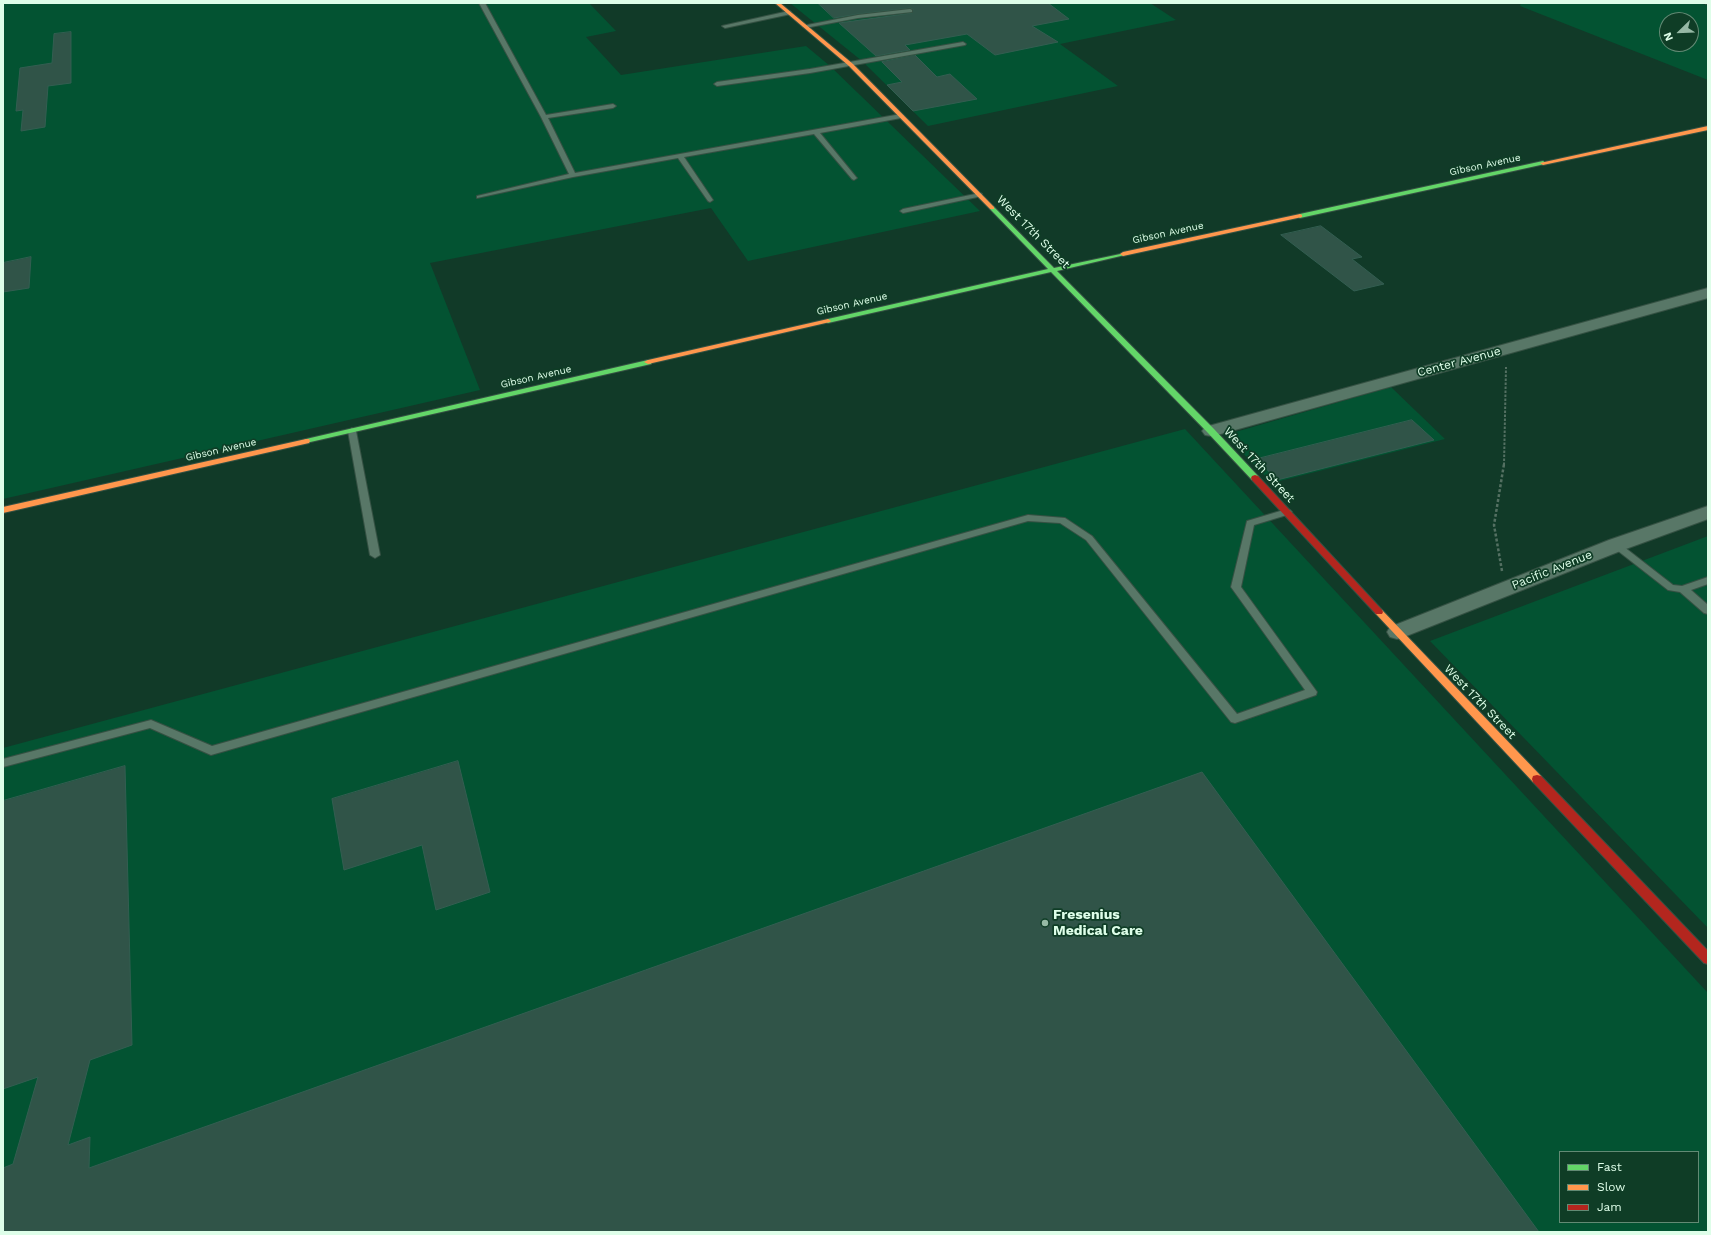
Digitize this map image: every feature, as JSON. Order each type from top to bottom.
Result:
[{"type":"street","name":"West 17th Street","points":[[777,3],[851,65],[1211,431],[1397,632],[1708,959]]},
{"type":"street","name":"Gibson Avenue","points":[[3,510],[352,431],[1052,268],[1708,128]]},
{"type":"street","name":"Center Avenue","points":[[1211,431],[1708,293]]},
{"type":"street","name":"Pacific Avenue","points":[[1397,632],[1616,545],[1708,512]]},
{"type":"lane","points":[[482,3],[573,174]]},
{"type":"lane","points":[[805,26],[880,14],[910,11]]},
{"type":"lane","points":[[725,26],[789,13]]},
{"type":"lane","points":[[717,84],[851,65],[963,44]]},
{"type":"lane","points":[[544,117],[613,106]]},
{"type":"lane","points":[[479,197],[573,174],[901,116]]},
{"type":"lane","points":[[815,131],[854,178]]},
{"type":"lane","points":[[680,156],[710,200]]},
{"type":"lane","points":[[903,211],[980,195]]},
{"type":"lane","points":[[352,431],[375,555]]},
{"type":"lane","points":[[3,763],[151,724],[211,751],[1028,518],[1062,520],[1089,538],[1235,719],[1312,692],[1236,586],[1250,523],[1286,512]]},
{"type":"lane","points":[[1616,545],[1671,588],[1683,589],[1708,580]]},
{"type":"lane","points":[[1683,589],[1708,610]]},
{"type":"path","points":[[1702,3],[1708,4]]},
{"type":"path","points":[[1504,350],[1508,358],[1505,374],[1504,468],[1494,525],[1506,589]]},
{"type":"shaded area","points":[[3,3],[589,3],[616,31],[586,37],[621,75],[806,46],[830,66],[980,211],[748,261],[711,208],[430,263],[480,390],[3,499]]},
{"type":"shaded area","points":[[790,3],[1150,3],[1176,20],[1060,44],[1118,86],[928,126],[862,61]]},
{"type":"shaded area","points":[[1521,3],[1696,3],[1708,5],[1708,80],[1520,6]]},
{"type":"shaded area","points":[[1391,387],[1445,439],[1272,483],[1225,435]]},
{"type":"shaded area","points":[[1185,429],[1708,993],[1708,1232],[3,1232],[3,748]]},
{"type":"shaded area","points":[[1708,536],[1708,928],[1430,641]]},
{"type":"building","points":[[818,3],[1048,3],[1069,19],[1032,26],[1058,42],[995,55],[967,34],[905,45],[910,50],[876,56],[839,23],[912,13],[913,9],[910,8],[834,18]]},
{"type":"building","points":[[71,32],[71,83],[48,86],[45,127],[21,131],[23,110],[16,111],[20,68],[52,63],[54,34]]},
{"type":"building","points":[[915,55],[937,77],[950,74],[977,99],[913,111],[887,85],[902,82],[882,62]]},
{"type":"building","points":[[1321,226],[1362,257],[1352,259],[1384,284],[1354,291],[1281,235]]},
{"type":"building","points":[[31,257],[29,288],[3,292],[3,263]]},
{"type":"building","points":[[1412,420],[1434,440],[1277,480],[1257,459]]},
{"type":"building","points":[[458,761],[490,892],[436,910],[422,845],[344,870],[332,799]]},
{"type":"building","name":"Fresenius Medical Care","points":[[125,766],[132,1045],[90,1060],[68,1145],[90,1137],[89,1168],[1202,772],[1539,1232],[3,1232],[3,1168],[13,1164],[38,1077],[3,1089],[3,801]]},
{"type":"traffic: fast","points":[[1300,216],[1543,163]]},
{"type":"traffic: fast","points":[[992,208],[1211,431],[1255,478]]},
{"type":"traffic: fast","points":[[828,321],[1123,254]]},
{"type":"traffic: fast","points":[[306,441],[648,362]]},
{"type":"traffic: slow","points":[[777,3],[851,65],[992,208]]},
{"type":"traffic: slow","points":[[1543,163],[1708,128]]},
{"type":"traffic: slow","points":[[1123,254],[1300,216]]},
{"type":"traffic: slow","points":[[648,362],[828,321]]},
{"type":"traffic: slow","points":[[3,510],[306,441]]},
{"type":"traffic: slow","points":[[1379,612],[1537,779]]},
{"type":"traffic: jam","points":[[1255,478],[1379,612]]},
{"type":"traffic: jam","points":[[1537,779],[1708,959]]},
{"type":"place","name":"Fresenius Medical Care","points":[[1045,923]]}]
